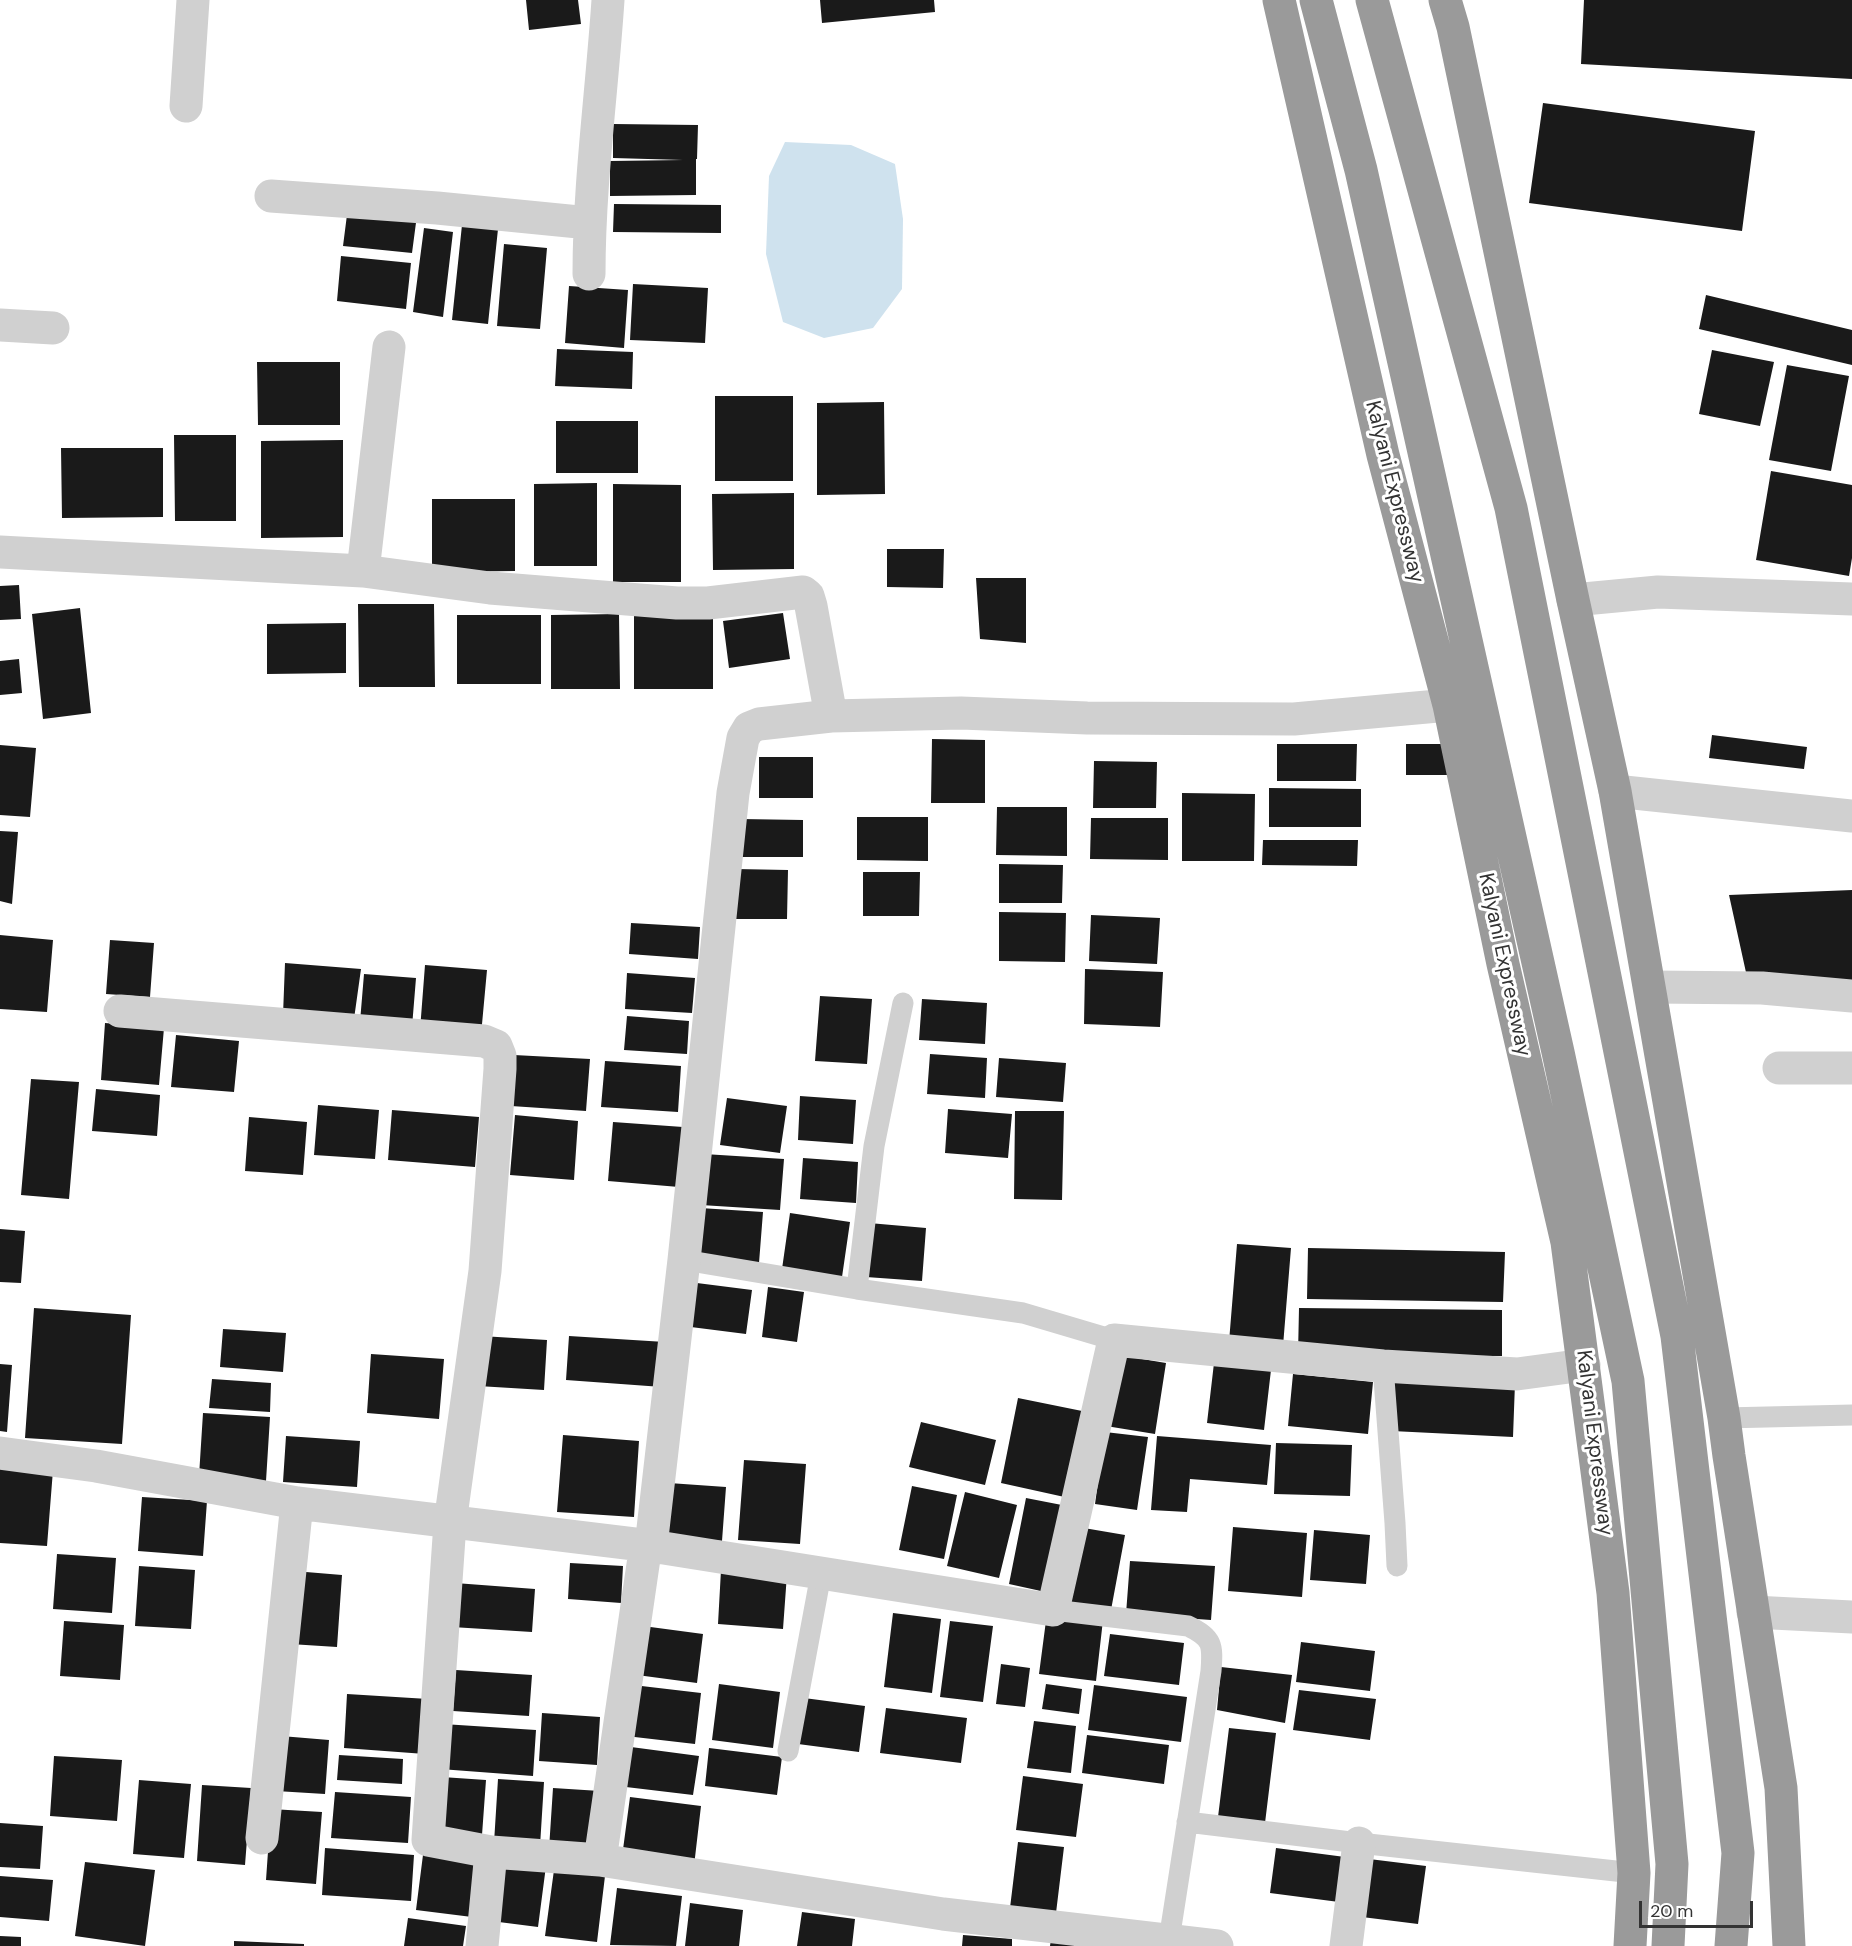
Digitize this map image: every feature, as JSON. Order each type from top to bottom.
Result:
[{"type":"highway","name":"Kalyani Expressway","points":[[1279,0],[1383,455],[1449,705],[1503,964],[1567,1242],[1613,1593],[1634,1873],[1630,1946]]},
{"type":"highway","points":[[1316,0],[1366,193],[1558,1052],[1628,1381],[1672,1864],[1668,1946]]},
{"type":"highway","points":[[1372,0],[1511,508],[1677,1336],[1738,1853],[1731,1946]]},
{"type":"highway","points":[[1445,0],[1453,27],[1573,600],[1616,791],[1651,987],[1724,1418],[1781,1788],[1789,1946]]},
{"type":"street","points":[[186,106],[193,0]]},
{"type":"street","points":[[589,274],[589,223],[608,0]]},
{"type":"street","points":[[271,196],[437,208],[589,223]]},
{"type":"street","points":[[0,325],[53,328]]},
{"type":"street","points":[[363,571],[389,347]]},
{"type":"street","points":[[0,552],[363,571],[490,588],[677,603],[708,603],[803,592],[808,596],[811,606],[831,716]]},
{"type":"street","points":[[1573,600],[1658,592],[1852,598]]},
{"type":"street","points":[[600,1860],[645,1551],[651,1546],[684,1260],[733,793],[743,738],[749,728],[759,724],[831,716],[961,713],[1087,718],[1294,719],[1449,705]]},
{"type":"street","points":[[1616,791],[1852,816]]},
{"type":"street","points":[[1651,987],[1762,988],[1852,996]]},
{"type":"street","points":[[120,1011],[484,1041],[496,1046],[500,1056],[485,1271],[450,1523],[428,1839],[430,1841],[491,1852],[600,1860],[943,1914],[1217,1946]]},
{"type":"street","points":[[1779,1068],[1852,1068]]},
{"type":"street","points":[[0,1453],[96,1466],[297,1503],[651,1546],[1053,1610],[1114,1341],[1383,1366],[1517,1374],[1584,1365]]},
{"type":"street","points":[[262,1838],[297,1503]]},
{"type":"street","points":[[1753,1612],[1852,1617]]},
{"type":"street","points":[[1346,1946],[1359,1843]]},
{"type":"street","points":[[482,1946],[491,1852]]},
{"type":"lane","points":[[857,1289],[874,1146],[903,1003]]},
{"type":"lane","points":[[684,1260],[857,1289],[1023,1313],[1114,1341]]},
{"type":"lane","points":[[1383,1366],[1396,1566]]},
{"type":"lane","points":[[1724,1418],[1852,1415]]},
{"type":"lane","points":[[788,1751],[820,1574]]},
{"type":"lane","points":[[1053,1610],[1188,1626],[1204,1634],[1213,1648],[1169,1940]]},
{"type":"lane","points":[[1187,1822],[1634,1873]]},
{"type":"water","points":[[785,142],[851,145],[895,164],[903,219],[902,289],[873,328],[824,338],[783,322],[766,254],[769,176]]},
{"type":"building","points":[[526,0],[578,0],[581,24],[529,30]]},
{"type":"building","points":[[820,0],[934,0],[935,12],[822,23]]},
{"type":"building","points":[[1584,0],[1852,0],[1852,79],[1581,64]]},
{"type":"building","points":[[1543,103],[1755,131],[1742,231],[1529,203]]},
{"type":"building","points":[[613,124],[698,125],[696,195],[610,196],[610,161],[683,160],[613,158]]},
{"type":"building","points":[[614,204],[721,205],[721,233],[613,232]]},
{"type":"building","points":[[348,207],[417,215],[412,253],[343,246]]},
{"type":"building","points":[[462,225],[498,229],[488,324],[452,320]]},
{"type":"building","points":[[424,228],[453,232],[443,317],[413,312]]},
{"type":"building","points":[[504,244],[547,248],[540,329],[497,326]]},
{"type":"building","points":[[341,256],[411,263],[406,309],[337,301]]},
{"type":"building","points":[[633,284],[708,288],[705,343],[630,340]]},
{"type":"building","points":[[569,286],[628,290],[624,348],[565,343]]},
{"type":"building","points":[[1706,295],[1852,330],[1852,365],[1699,329]]},
{"type":"building","points":[[557,349],[633,352],[632,389],[555,386]]},
{"type":"building","points":[[1712,350],[1774,362],[1760,426],[1699,414]]},
{"type":"building","points":[[257,362],[340,362],[340,425],[258,425]]},
{"type":"building","points":[[1787,365],[1849,376],[1831,471],[1769,460]]},
{"type":"building","points":[[715,396],[793,396],[793,481],[715,481]]},
{"type":"building","points":[[884,402],[885,494],[817,495],[817,403]]},
{"type":"building","points":[[556,421],[638,421],[638,473],[556,473]]},
{"type":"building","points":[[174,435],[236,435],[236,521],[175,521]]},
{"type":"building","points":[[343,440],[343,537],[261,538],[261,441]]},
{"type":"building","points":[[61,448],[163,448],[163,517],[62,518]]},
{"type":"building","points":[[1771,471],[1852,485],[1852,558],[1849,576],[1756,560]]},
{"type":"building","points":[[597,483],[597,566],[534,566],[534,484]]},
{"type":"building","points":[[613,484],[681,485],[681,582],[613,582]]},
{"type":"building","points":[[794,493],[794,569],[713,570],[712,494]]},
{"type":"building","points":[[432,499],[515,499],[515,571],[432,572]]},
{"type":"building","points":[[887,549],[944,549],[943,588],[887,587]]},
{"type":"building","points":[[976,578],[1026,578],[1026,643],[980,639]]},
{"type":"building","points":[[19,585],[21,619],[0,620],[0,586]]},
{"type":"building","points":[[358,604],[434,604],[435,687],[359,687]]},
{"type":"building","points":[[80,608],[91,713],[43,719],[32,614]]},
{"type":"building","points":[[783,613],[790,659],[729,668],[723,621]]},
{"type":"building","points":[[619,614],[620,689],[551,689],[551,615]]},
{"type":"building","points":[[457,615],[541,615],[541,684],[457,684]]},
{"type":"building","points":[[713,615],[713,689],[634,689],[634,616]]},
{"type":"building","points":[[346,623],[346,673],[267,674],[267,624]]},
{"type":"building","points":[[19,659],[22,693],[0,695],[0,661]]},
{"type":"building","points":[[1712,735],[1807,747],[1804,769],[1709,758]]},
{"type":"building","points":[[932,739],[985,740],[985,803],[931,803]]},
{"type":"building","points":[[1277,744],[1357,744],[1356,781],[1277,781]]},
{"type":"building","points":[[1406,744],[1449,744],[1448,775],[1406,775]]},
{"type":"building","points":[[0,745],[36,748],[30,817],[0,815]]},
{"type":"building","points":[[759,757],[813,757],[813,798],[759,798]]},
{"type":"building","points":[[1094,761],[1157,762],[1156,808],[1093,808]]},
{"type":"building","points":[[1269,788],[1361,789],[1361,827],[1269,827]]},
{"type":"building","points":[[1182,793],[1255,794],[1254,861],[1182,861]]},
{"type":"building","points":[[997,807],[1067,807],[1067,856],[996,855]]},
{"type":"building","points":[[857,817],[928,817],[928,861],[857,860]]},
{"type":"building","points":[[1091,818],[1168,818],[1168,860],[1090,859]]},
{"type":"building","points":[[741,819],[803,820],[803,857],[741,857]]},
{"type":"building","points":[[0,831],[18,832],[12,904],[0,901]]},
{"type":"building","points":[[1263,840],[1358,840],[1357,866],[1262,865]]},
{"type":"building","points":[[999,864],[1063,865],[1062,903],[999,903]]},
{"type":"building","points":[[736,869],[788,870],[787,919],[736,919]]},
{"type":"building","points":[[863,872],[920,872],[919,916],[863,916]]},
{"type":"building","points":[[1852,890],[1852,992],[1747,977],[1729,895]]},
{"type":"building","points":[[999,912],[1066,913],[1065,962],[999,961]]},
{"type":"building","points":[[1091,915],[1160,918],[1157,964],[1089,961]]},
{"type":"building","points":[[631,923],[700,927],[698,959],[629,954]]},
{"type":"building","points":[[0,935],[53,940],[47,1012],[0,1009]]},
{"type":"building","points":[[110,940],[154,943],[150,997],[106,994]]},
{"type":"building","points":[[285,963],[361,969],[354,1019],[283,1015]]},
{"type":"building","points":[[425,965],[487,970],[481,1035],[420,1030]]},
{"type":"building","points":[[1085,969],[1163,972],[1160,1027],[1084,1024]]},
{"type":"building","points":[[627,973],[695,978],[692,1013],[625,1009]]},
{"type":"building","points":[[364,974],[416,978],[412,1027],[360,1022]]},
{"type":"building","points":[[820,996],[872,999],[867,1064],[815,1061]]},
{"type":"building","points":[[922,999],[987,1003],[985,1044],[919,1040]]},
{"type":"building","points":[[627,1016],[689,1021],[687,1054],[624,1050]]},
{"type":"building","points":[[105,1023],[164,1028],[159,1085],[101,1080]]},
{"type":"building","points":[[176,1035],[239,1041],[234,1092],[171,1087]]},
{"type":"building","points":[[930,1054],[987,1058],[985,1098],[927,1094]]},
{"type":"building","points":[[514,1055],[590,1059],[586,1111],[511,1106]]},
{"type":"building","points":[[999,1058],[1066,1063],[1063,1102],[996,1097]]},
{"type":"building","points":[[605,1061],[681,1066],[678,1112],[601,1107]]},
{"type":"building","points":[[31,1079],[79,1082],[69,1199],[21,1195]]},
{"type":"building","points":[[96,1089],[160,1095],[157,1136],[92,1131]]},
{"type":"building","points":[[800,1096],[856,1100],[853,1144],[798,1140]]},
{"type":"building","points":[[727,1098],[787,1106],[780,1153],[720,1145]]},
{"type":"building","points":[[318,1105],[379,1110],[375,1159],[314,1155]]},
{"type":"building","points":[[948,1109],[1012,1114],[1008,1158],[945,1153]]},
{"type":"building","points":[[392,1110],[479,1117],[475,1167],[388,1160]]},
{"type":"building","points":[[1015,1111],[1064,1111],[1062,1200],[1014,1199]]},
{"type":"building","points":[[515,1115],[578,1121],[574,1180],[510,1175]]},
{"type":"building","points":[[249,1117],[307,1122],[303,1175],[245,1171]]},
{"type":"building","points":[[613,1122],[683,1127],[679,1187],[608,1181]]},
{"type":"building","points":[[704,1154],[784,1159],[780,1210],[701,1205]]},
{"type":"building","points":[[803,1158],[858,1162],[856,1203],[800,1199]]},
{"type":"building","points":[[700,1208],[763,1212],[759,1263],[695,1259]]},
{"type":"building","points":[[790,1213],[850,1222],[842,1277],[782,1269]]},
{"type":"building","points":[[869,1223],[926,1228],[922,1281],[866,1277]]},
{"type":"building","points":[[0,1229],[25,1231],[21,1283],[0,1282]]},
{"type":"building","points":[[1237,1244],[1291,1248],[1283,1346],[1229,1342]]},
{"type":"building","points":[[1308,1248],[1505,1252],[1503,1302],[1307,1299]]},
{"type":"building","points":[[689,1282],[752,1290],[746,1334],[683,1326]]},
{"type":"building","points":[[768,1287],[804,1292],[797,1342],[762,1337]]},
{"type":"building","points":[[34,1308],[131,1315],[122,1444],[25,1438]]},
{"type":"building","points":[[1299,1308],[1502,1310],[1502,1356],[1298,1355]]},
{"type":"building","points":[[223,1329],[286,1333],[283,1372],[220,1367]]},
{"type":"building","points":[[481,1336],[547,1340],[544,1390],[478,1386]]},
{"type":"building","points":[[569,1336],[665,1342],[662,1387],[566,1380]]},
{"type":"building","points":[[371,1354],[444,1359],[439,1419],[367,1413]]},
{"type":"building","points":[[1118,1355],[1166,1363],[1155,1434],[1106,1426]]},
{"type":"building","points":[[1214,1363],[1271,1370],[1264,1430],[1207,1423]]},
{"type":"building","points":[[0,1364],[12,1365],[7,1432],[0,1431]]},
{"type":"building","points":[[1293,1374],[1373,1382],[1368,1434],[1288,1426]]},
{"type":"building","points":[[1389,1378],[1515,1383],[1513,1437],[1392,1431]]},
{"type":"building","points":[[212,1379],[271,1383],[270,1412],[209,1408]]},
{"type":"building","points":[[1018,1398],[1087,1412],[1069,1498],[1001,1483]]},
{"type":"building","points":[[203,1413],[270,1417],[266,1481],[199,1476]]},
{"type":"building","points":[[921,1422],[996,1440],[985,1485],[909,1467]]},
{"type":"building","points":[[1105,1432],[1148,1437],[1137,1510],[1095,1504]]},
{"type":"building","points":[[563,1435],[639,1441],[634,1517],[557,1512]]},
{"type":"building","points":[[286,1436],[360,1441],[357,1487],[283,1482]]},
{"type":"building","points":[[1157,1436],[1271,1445],[1267,1485],[1190,1479],[1187,1512],[1151,1510]]},
{"type":"building","points":[[1276,1443],[1352,1445],[1350,1496],[1274,1494]]},
{"type":"building","points":[[744,1460],[806,1464],[800,1544],[738,1540]]},
{"type":"building","points":[[0,1466],[53,1470],[47,1546],[0,1543]]},
{"type":"building","points":[[669,1483],[726,1487],[722,1541],[665,1536]]},
{"type":"building","points":[[912,1486],[957,1495],[944,1559],[899,1550]]},
{"type":"building","points":[[965,1492],[1017,1505],[999,1578],[947,1566]]},
{"type":"building","points":[[142,1497],[207,1501],[203,1556],[138,1551]]},
{"type":"building","points":[[1026,1498],[1067,1506],[1050,1593],[1009,1584]]},
{"type":"building","points":[[1078,1527],[1125,1535],[1111,1610],[1064,1602]]},
{"type":"building","points":[[1233,1527],[1307,1533],[1302,1597],[1228,1591]]},
{"type":"building","points":[[1314,1530],[1370,1535],[1366,1584],[1310,1580]]},
{"type":"building","points":[[57,1554],[116,1558],[112,1613],[53,1609]]},
{"type":"building","points":[[1130,1561],[1215,1566],[1211,1620],[1126,1614]]},
{"type":"building","points":[[570,1563],[623,1566],[621,1603],[568,1599]]},
{"type":"building","points":[[139,1566],[195,1570],[191,1629],[135,1626]]},
{"type":"building","points":[[721,1570],[787,1574],[783,1629],[718,1624]]},
{"type":"building","points":[[294,1571],[342,1575],[337,1647],[290,1644]]},
{"type":"building","points":[[455,1583],[535,1589],[532,1632],[452,1627]]},
{"type":"building","points":[[893,1613],[941,1619],[932,1693],[884,1687]]},
{"type":"building","points":[[1047,1613],[1103,1620],[1096,1681],[1039,1674]]},
{"type":"building","points":[[64,1621],[124,1625],[120,1680],[60,1676]]},
{"type":"building","points":[[950,1621],[993,1626],[983,1702],[940,1697]]},
{"type":"building","points":[[643,1626],[703,1634],[697,1683],[637,1675]]},
{"type":"building","points":[[1110,1634],[1184,1643],[1179,1685],[1104,1676]]},
{"type":"building","points":[[1301,1642],[1375,1651],[1370,1691],[1296,1682]]},
{"type":"building","points":[[1001,1664],[1030,1668],[1025,1707],[996,1704]]},
{"type":"building","points":[[1221,1667],[1292,1675],[1285,1723],[1217,1710]]},
{"type":"building","points":[[456,1670],[532,1675],[529,1716],[453,1711]]},
{"type":"building","points":[[719,1684],[780,1692],[773,1748],[712,1740]]},
{"type":"building","points":[[1046,1684],[1082,1689],[1079,1714],[1042,1709]]},
{"type":"building","points":[[633,1685],[701,1693],[695,1744],[626,1736]]},
{"type":"building","points":[[1094,1685],[1187,1697],[1181,1742],[1088,1730]]},
{"type":"building","points":[[1299,1690],[1376,1699],[1370,1740],[1293,1730]]},
{"type":"building","points":[[347,1694],[428,1699],[425,1754],[344,1748]]},
{"type":"building","points":[[804,1698],[865,1706],[859,1752],[798,1744]]},
{"type":"building","points":[[886,1708],[967,1718],[961,1763],[880,1753]]},
{"type":"building","points":[[542,1713],[600,1717],[597,1765],[539,1761]]},
{"type":"building","points":[[1034,1721],[1076,1726],[1071,1773],[1027,1768]]},
{"type":"building","points":[[443,1724],[536,1730],[533,1776],[440,1769]]},
{"type":"building","points":[[1229,1728],[1276,1733],[1265,1823],[1218,1817]]},
{"type":"building","points":[[1087,1735],[1169,1745],[1164,1784],[1082,1773]]},
{"type":"building","points":[[281,1736],[329,1740],[325,1794],[276,1791]]},
{"type":"building","points":[[631,1747],[699,1756],[693,1795],[626,1787]]},
{"type":"building","points":[[709,1748],[782,1757],[777,1795],[705,1786]]},
{"type":"building","points":[[339,1755],[403,1759],[402,1784],[337,1780]]},
{"type":"building","points":[[54,1756],[122,1760],[117,1821],[50,1816]]},
{"type":"building","points":[[1023,1776],[1083,1784],[1076,1837],[1016,1830]]},
{"type":"building","points":[[442,1777],[486,1780],[482,1835],[438,1831]]},
{"type":"building","points":[[498,1779],[544,1782],[540,1846],[494,1843]]},
{"type":"building","points":[[139,1780],[191,1784],[184,1858],[133,1854]]},
{"type":"building","points":[[202,1785],[251,1788],[245,1865],[197,1861]]},
{"type":"building","points":[[553,1788],[600,1791],[596,1852],[549,1849]]},
{"type":"building","points":[[335,1792],[411,1797],[408,1843],[331,1838]]},
{"type":"building","points":[[630,1797],[701,1806],[694,1866],[622,1857]]},
{"type":"building","points":[[271,1809],[322,1812],[316,1884],[266,1880]]},
{"type":"building","points":[[0,1823],[43,1826],[40,1869],[0,1867]]},
{"type":"building","points":[[1018,1842],[1064,1847],[1056,1913],[1010,1908]]},
{"type":"building","points":[[424,1847],[488,1855],[480,1918],[416,1910]]},
{"type":"building","points":[[325,1848],[414,1855],[411,1901],[322,1895]]},
{"type":"building","points":[[1276,1848],[1345,1857],[1339,1902],[1270,1893]]},
{"type":"building","points":[[1361,1858],[1426,1866],[1418,1924],[1354,1916]]},
{"type":"building","points":[[498,1859],[546,1866],[538,1927],[491,1921]]},
{"type":"building","points":[[85,1862],[155,1870],[145,1946],[75,1936]]},
{"type":"building","points":[[554,1870],[605,1876],[597,1942],[545,1936]]},
{"type":"building","points":[[0,1876],[53,1880],[49,1921],[0,1917]]},
{"type":"building","points":[[617,1888],[682,1896],[676,1946],[610,1945]]},
{"type":"building","points":[[690,1903],[743,1910],[739,1946],[685,1946]]},
{"type":"building","points":[[802,1912],[855,1919],[852,1946],[797,1946]]},
{"type":"building","points":[[408,1918],[466,1926],[463,1946],[404,1946]]},
{"type":"building","points":[[963,1935],[1012,1939],[1012,1946],[962,1946]]},
{"type":"building","points":[[0,1936],[21,1937],[21,1946],[0,1946]]},
{"type":"building","points":[[1051,1939],[1095,1946],[1050,1946]]},
{"type":"building","points":[[234,1941],[304,1944],[304,1946],[234,1946]]}]
